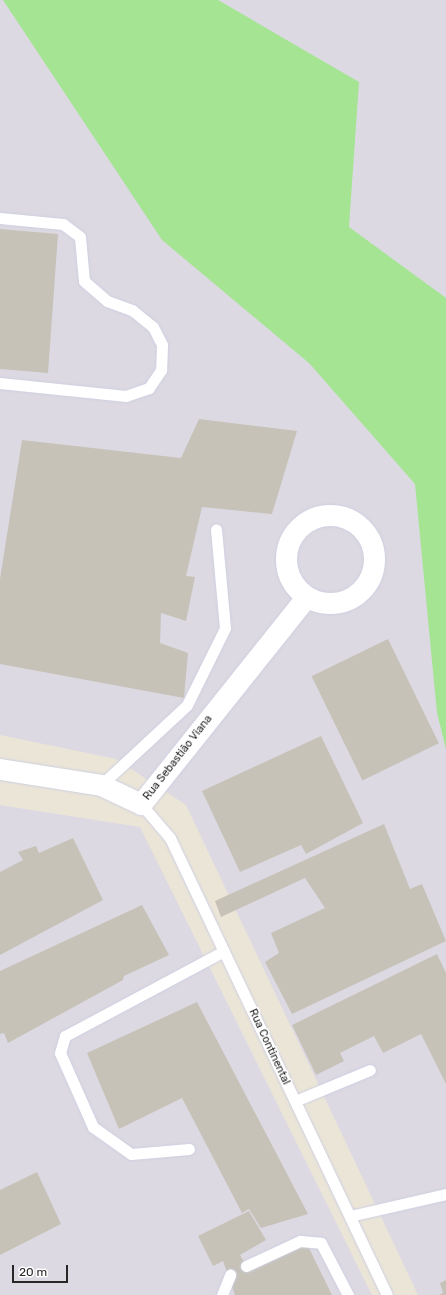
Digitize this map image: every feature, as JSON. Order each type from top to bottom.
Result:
[{"type":"street","points":[[334,515],[348,519],[365,533],[374,552],[374,567],[369,581],[360,592],[341,602],[319,602],[306,597],[288,574],[288,545],[295,532],[312,519],[334,515]]},
{"type":"street","name":"Rua Sebastião Viana","points":[[0,769],[101,786],[141,804],[306,597]]},
{"type":"lane","points":[[0,218],[63,224],[80,237],[84,281],[107,301],[138,314],[153,327],[162,344],[161,370],[149,388],[126,396],[0,383]]},
{"type":"lane","points":[[101,786],[187,705],[225,628],[216,529]]},
{"type":"lane","name":"Rua Continental","points":[[141,804],[170,838],[388,1295]]},
{"type":"lane","points":[[189,1149],[131,1154],[93,1127],[60,1053],[65,1036],[224,951]]},
{"type":"lane","points":[[295,1101],[370,1070]]},
{"type":"lane","points":[[350,1216],[446,1194]]},
{"type":"lane","points":[[246,1266],[300,1241],[321,1243],[348,1295]]},
{"type":"lane","points":[[222,1295],[230,1275]]},
{"type":"shaded area","points":[[0,0],[446,0],[446,1295],[418,1295],[186,805],[116,759],[0,735]]},
{"type":"shaded area","points":[[0,805],[140,827],[372,1295],[0,1295]]},
{"type":"green space","points":[[3,0],[218,0],[359,82],[349,227],[446,298],[446,749],[437,713],[415,484],[309,363],[162,240]]},
{"type":"building","points":[[0,229],[58,234],[48,373],[0,369]]},
{"type":"building","points":[[199,419],[297,431],[272,514],[202,507],[186,576],[195,577],[186,621],[161,613],[160,643],[188,653],[184,698],[0,664],[0,579],[22,440],[181,458]]},
{"type":"building","points":[[388,639],[439,743],[362,781],[312,676]]},
{"type":"building","points":[[321,736],[363,823],[306,854],[301,845],[240,872],[202,791]]},
{"type":"building","points":[[384,824],[410,889],[422,884],[446,941],[292,1014],[265,962],[279,953],[271,933],[325,908],[305,878],[221,917],[215,901]]},
{"type":"building","points":[[73,838],[103,900],[0,955],[0,872],[23,860],[18,852],[36,846],[39,853]]},
{"type":"building","points":[[142,905],[169,955],[124,976],[123,980],[8,1043],[4,1033],[0,1034],[0,971]]},
{"type":"building","points":[[437,954],[446,973],[446,1084],[421,1034],[383,1053],[374,1036],[340,1053],[344,1061],[316,1075],[292,1025]]},
{"type":"building","points":[[197,1002],[308,1214],[261,1228],[249,1209],[242,1213],[182,1098],[119,1129],[87,1053]]},
{"type":"building","points":[[37,1172],[61,1224],[0,1255],[0,1190]]},
{"type":"building","points":[[249,1211],[266,1240],[240,1255],[249,1270],[306,1242],[332,1295],[235,1295],[223,1261],[213,1266],[198,1236]]},
{"type":"building","points":[[446,1280],[446,1295],[439,1295],[443,1293],[440,1283]]}]
